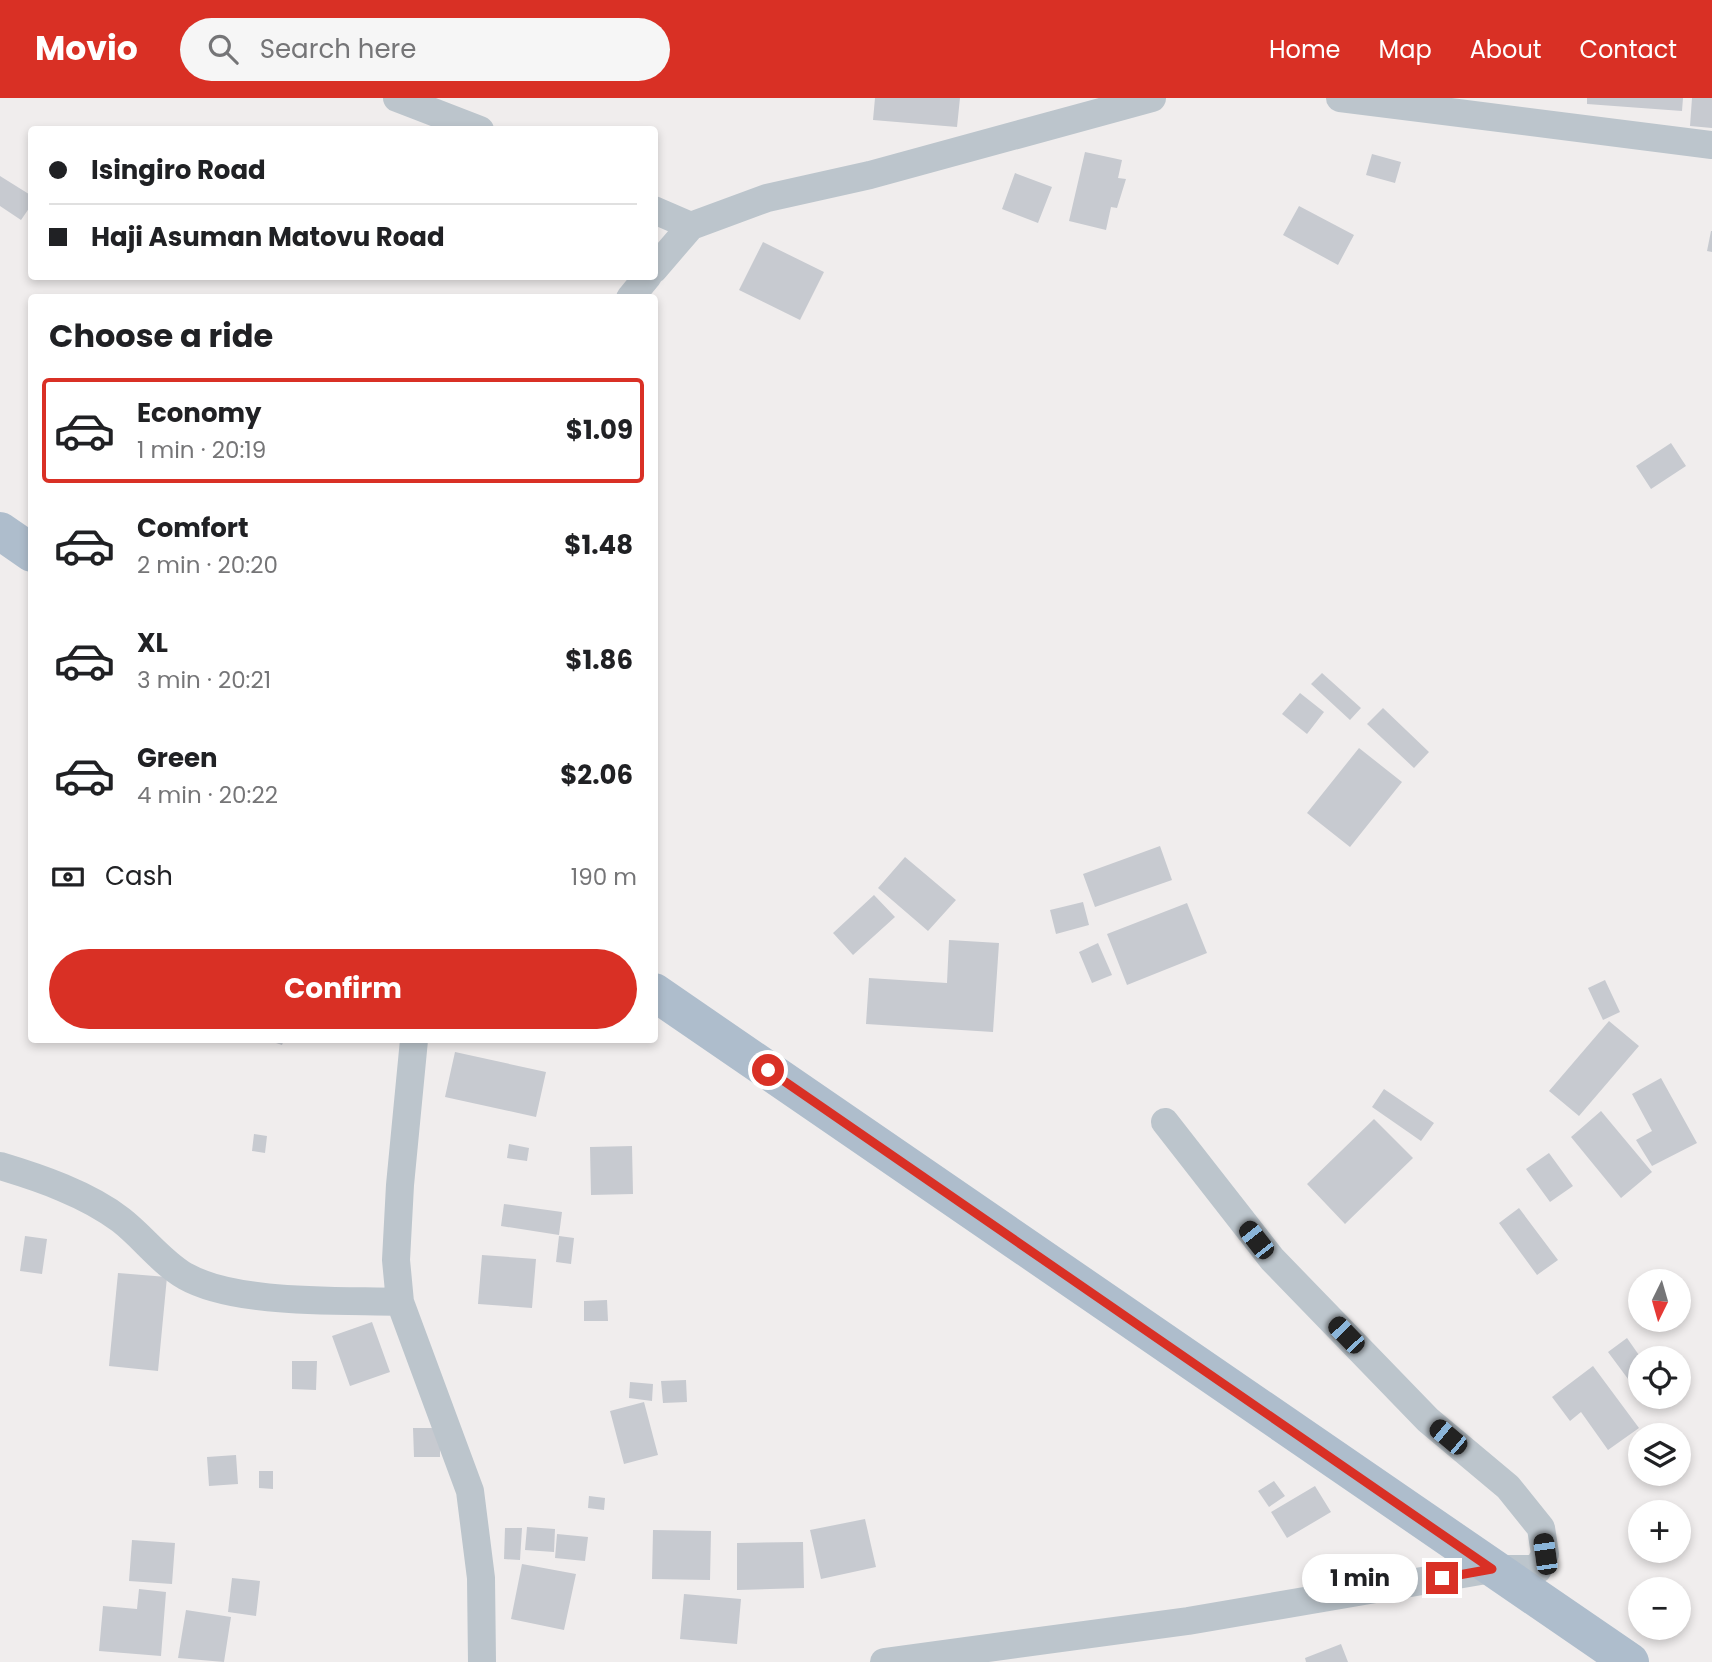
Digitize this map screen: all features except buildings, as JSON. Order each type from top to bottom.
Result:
[{"type":"main road","points":[[0,531],[28,550]]},
{"type":"main road","points":[[658,995],[1630,1662]]},
{"type":"street","points":[[397,98],[470,126]]},
{"type":"street","points":[[658,264],[691,226],[767,198],[870,175],[1152,98]]},
{"type":"street","points":[[1340,98],[1712,145]]},
{"type":"street","points":[[658,212],[691,226]]},
{"type":"street","points":[[633,294],[645,280]]},
{"type":"street","points":[[414,1043],[400,1185],[397,1260],[400,1302],[470,1491],[481,1578],[482,1662]]},
{"type":"street","points":[[887,1662],[1062,1650],[1188,1621],[1492,1569],[1538,1569],[1545,1554],[1541,1528],[1508,1487],[1428,1420],[1272,1259],[1166,1122]]},
{"type":"street","points":[[0,1166],[75,1194],[120,1220],[186,1277],[225,1289],[285,1298],[400,1302]]},
{"type":"route","points":[[768,1070],[1492,1569],[1442,1578]]}]
